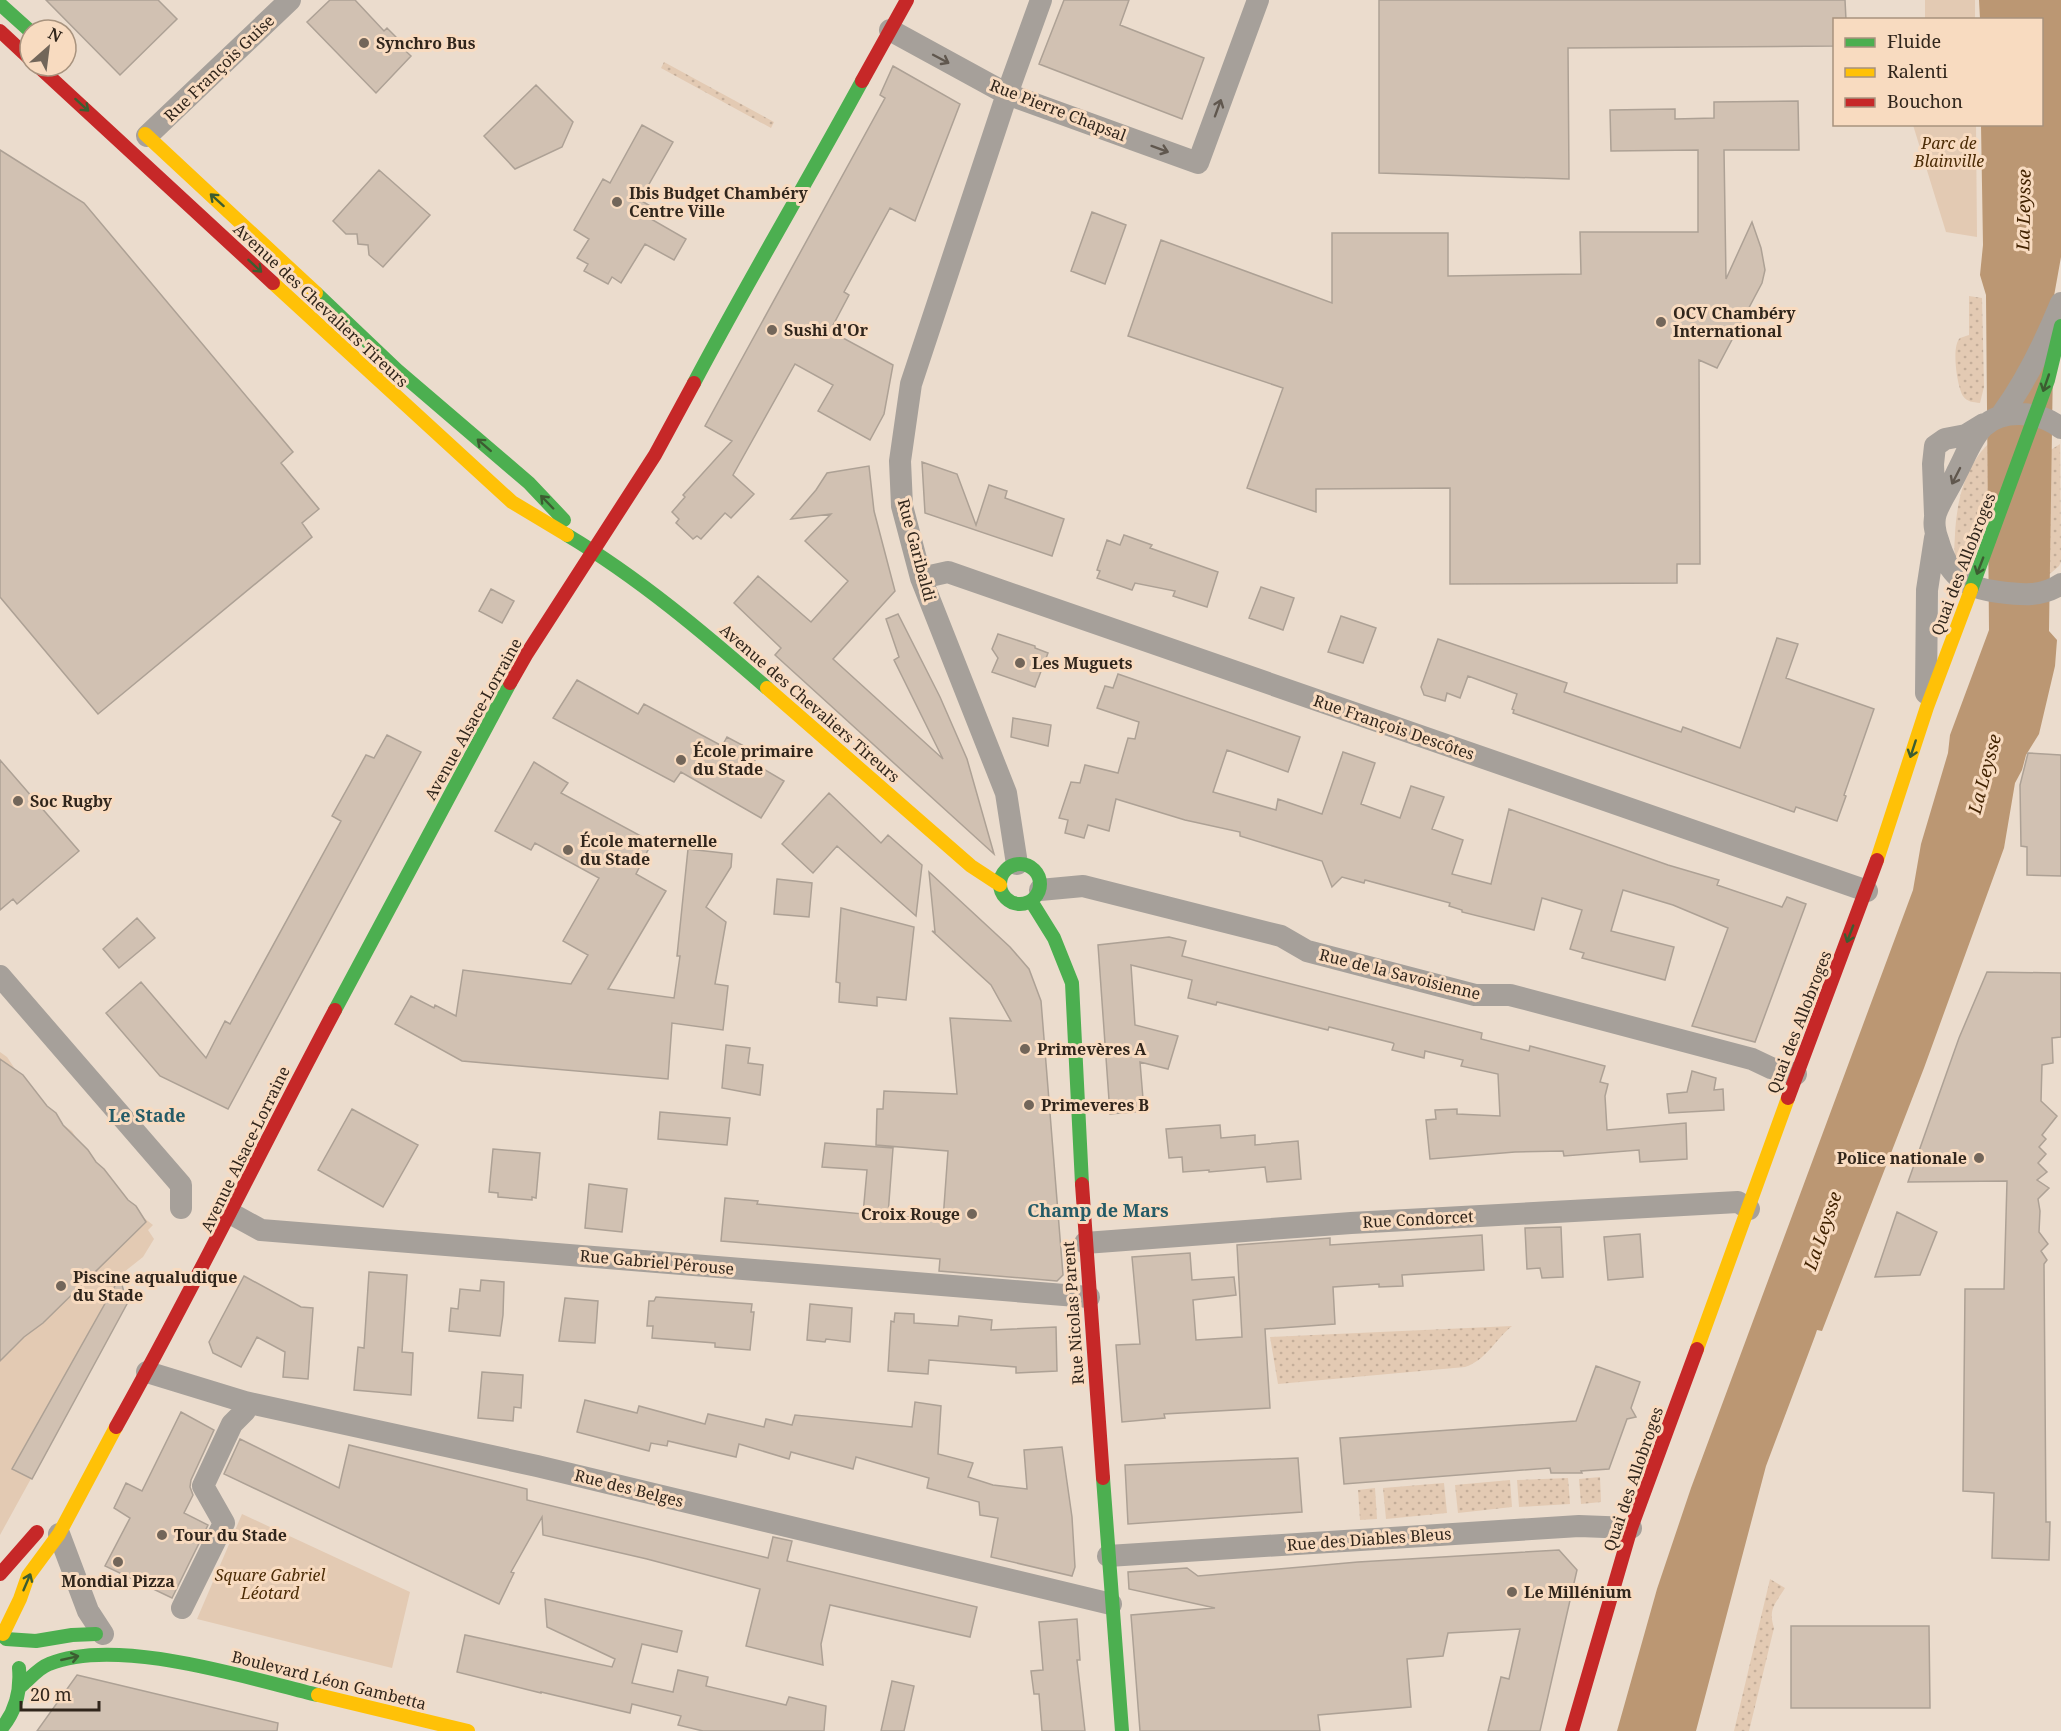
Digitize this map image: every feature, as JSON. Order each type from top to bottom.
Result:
[{"type":"main road","name":"Avenue Alsace-Lorraine","points":[[3,1635],[51,1530],[109,1439],[147,1372],[214,1247],[280,1113],[471,754],[526,655],[655,455],[739,297],[815,167],[907,0]]},
{"type":"main road","points":[[0,4],[18,20]]},
{"type":"main road","points":[[0,31],[18,47]]},
{"type":"main road","name":"Avenue des Chevaliers Tireurs","points":[[51,78],[497,489],[513,502],[594,552],[698,628],[971,866],[1000,885]]},
{"type":"main road","name":"Avenue des Chevaliers Tireurs","points":[[139,129],[398,370],[529,483],[594,552]]},
{"type":"main road","name":"Quai des Allobroges","points":[[1572,1731],[1631,1528],[1749,1209],[1796,1074],[1866,891],[1927,707],[2002,510],[2048,380],[2059,342],[2061,326]]},
{"type":"main road","points":[[1017,864],[1030,866],[1039,876],[1035,895],[1018,904],[1006,898],[1000,885],[1000,879],[1006,869],[1017,864]]},
{"type":"main road","name":"Rue Nicolas Parent","points":[[1035,895],[1072,983],[1085,1243],[1122,1731]]},
{"type":"main road","name":"Avenue Alsace-Lorraine","points":[[57,1508],[109,1439]]},
{"type":"main road","name":"Avenue Alsace-Lorraine","points":[[0,1574],[51,1530]]},
{"type":"main road","points":[[3,1635],[36,1641],[72,1635],[108,1635]]},
{"type":"main road","points":[[3,1635],[15,1653],[20,1670],[20,1687],[15,1708],[4,1729]]},
{"type":"main road","name":"Boulevard Léon Gambetta","points":[[136,1642],[147,1644],[182,1662]]},
{"type":"main road","name":"Boulevard Léon Gambetta","points":[[20,1687],[46,1665],[74,1656],[122,1655],[182,1662],[468,1731]]},
{"type":"street","name":"Rue François Guise","points":[[139,129],[171,116],[290,0]]},
{"type":"street","name":"Rue Garibaldi","points":[[1017,864],[1006,793],[921,578],[902,506],[900,460],[911,384],[1007,94],[1041,0]]},
{"type":"street","name":"Rue Pierre Chapsal","points":[[890,30],[1007,94],[1198,162],[1258,0]]},
{"type":"street","points":[[2061,303],[2047,338],[2016,396],[1974,440],[1935,524],[1942,553],[1949,568],[1962,581],[1972,586],[2020,595],[2042,594],[2061,584]]},
{"type":"street","points":[[1927,707],[1927,590],[1935,524],[1933,464],[1935,446],[1946,439],[1966,435],[1994,419],[2035,414],[2061,428]]},
{"type":"street","name":"Rue François Descôtes","points":[[921,578],[948,572],[1866,891]]},
{"type":"street","name":"Rue de la Savoisienne","points":[[1035,895],[1083,886],[1281,936],[1307,951],[1475,995],[1510,995],[1752,1059],[1771,1068],[1796,1074]]},
{"type":"street","points":[[0,976],[181,1185],[181,1208]]},
{"type":"street","name":"Rue Condorcet","points":[[1085,1243],[1351,1223],[1738,1202],[1749,1209]]},
{"type":"street","name":"Rue Gabriel Pérouse","points":[[230,1213],[261,1230],[1089,1297]]},
{"type":"street","name":"Rue des Belges","points":[[147,1372],[245,1401],[537,1466],[1111,1604]]},
{"type":"street","points":[[182,1608],[224,1523],[203,1486],[232,1424],[245,1411]]},
{"type":"street","name":"Rue des Diables Bleus","points":[[1108,1556],[1579,1526],[1631,1528]]},
{"type":"street","points":[[51,1530],[88,1611],[108,1635]]},
{"type":"green space","points":[[1925,0],[1975,0],[1975,18],[1925,18]]},
{"type":"green space","points":[[664,62],[774,122],[771,128],[661,68]]},
{"type":"green space","name":"Parc de Blainville","points":[[1913,126],[1976,126],[1977,237],[1946,232]]},
{"type":"green space","points":[[1969,296],[1982,298],[1984,387],[1980,403],[1968,401],[1963,396],[1956,366],[1957,342],[1960,338],[1969,335]]},
{"type":"green space","points":[[1996,437],[2017,437],[1963,569],[1954,549],[1961,494],[1977,457]]},
{"type":"green space","points":[[2060,444],[2061,562],[2044,579],[2049,451]]},
{"type":"green space","name":"Piscine aqualudique du Stade","points":[[0,1052],[23,1075],[47,1106],[56,1113],[63,1125],[72,1131],[79,1143],[88,1150],[128,1200],[153,1225],[148,1230],[154,1239],[143,1257],[119,1276],[127,1304],[0,1535]]},
{"type":"green space","points":[[1512,1326],[1479,1360],[1465,1367],[1278,1384],[1270,1337]]},
{"type":"green space","points":[[1600,1477],[1601,1502],[1581,1504],[1579,1479]]},
{"type":"green space","points":[[1568,1478],[1570,1504],[1519,1507],[1517,1480]]},
{"type":"green space","points":[[1510,1480],[1512,1507],[1458,1513],[1455,1485]]},
{"type":"green space","points":[[1444,1483],[1447,1513],[1386,1519],[1383,1488]]},
{"type":"green space","points":[[1375,1488],[1377,1519],[1360,1520],[1358,1490]]},
{"type":"green space","name":"Square Gabriel Léotard","points":[[242,1514],[410,1592],[392,1668],[197,1619]]},
{"type":"green space","points":[[1770,1579],[1785,1588],[1772,1611],[1774,1628],[1749,1731],[1734,1731]]},
{"type":"water","name":"La Leysse","points":[[1979,0],[2061,0],[2061,257],[2054,296],[2049,631],[2057,640],[2055,666],[2039,734],[2026,755],[2015,783],[2004,848],[1924,1068],[1822,1331],[1817,1330],[1766,1466],[1696,1731],[1617,1731],[1657,1589],[1691,1488],[1913,890],[1921,844],[1948,753],[1950,735],[1989,630],[1986,295],[1980,275],[1983,245],[1981,126],[2043,126],[2043,18],[1980,18]]},
{"type":"building","points":[[46,0],[158,0],[177,19],[120,75],[78,32],[78,18],[64,18]]},
{"type":"building","name":"Synchro Bus","points":[[330,0],[355,0],[384,31],[387,28],[401,42],[399,45],[411,56],[376,93],[307,22]]},
{"type":"building","points":[[1064,0],[1129,0],[1120,25],[1204,58],[1182,119],[1039,64]]},
{"type":"building","points":[[1379,0],[1845,0],[1846,18],[1833,18],[1833,46],[1568,48],[1569,179],[1379,173]]},
{"type":"building","points":[[893,66],[960,104],[915,221],[890,208],[844,292],[849,295],[830,331],[893,365],[884,414],[870,440],[818,411],[833,385],[795,364],[733,475],[754,494],[731,518],[725,513],[701,539],[697,536],[693,539],[676,523],[679,519],[672,512],[685,497],[683,495],[732,441],[705,426],[885,98],[880,95]]},
{"type":"building","points":[[536,85],[573,122],[562,147],[515,169],[484,136]]},
{"type":"building","points":[[1798,101],[1799,150],[1724,150],[1726,279],[1752,222],[1761,248],[1765,270],[1762,283],[1717,368],[1699,360],[1700,564],[1677,564],[1677,583],[1450,584],[1450,488],[1316,489],[1316,512],[1247,488],[1283,388],[1128,336],[1161,240],[1332,303],[1332,233],[1448,233],[1448,276],[1581,274],[1580,232],[1698,232],[1698,150],[1611,151],[1610,110],[1675,109],[1675,119],[1714,118],[1714,102]]},
{"type":"building","name":"Ibis Budget Chambéry Centre Ville","points":[[642,125],[673,142],[640,200],[657,210],[651,219],[686,239],[674,260],[645,244],[621,283],[612,277],[608,284],[584,271],[588,264],[577,258],[589,239],[574,230],[603,179],[610,183]]},
{"type":"building","points":[[0,150],[84,203],[293,452],[281,463],[319,509],[302,523],[312,537],[98,714],[0,597]]},
{"type":"building","points":[[379,170],[430,215],[383,267],[369,255],[368,245],[358,244],[357,234],[346,234],[333,221]]},
{"type":"building","points":[[1092,212],[1126,225],[1105,284],[1071,271]]},
{"type":"building","points":[[922,462],[957,474],[976,525],[989,485],[1007,491],[1005,498],[1064,519],[1052,556],[925,513]]},
{"type":"building","points":[[869,466],[874,511],[895,591],[833,659],[943,759],[894,660],[899,657],[886,619],[898,614],[940,697],[967,759],[994,854],[775,655],[781,648],[734,603],[758,576],[811,622],[848,581],[805,541],[831,514],[791,519],[816,490],[827,473]]},
{"type":"building","points":[[1124,535],[1152,545],[1150,548],[1218,572],[1207,607],[1173,596],[1175,591],[1135,583],[1132,590],[1097,578],[1100,571],[1097,570],[1107,540],[1120,545]]},
{"type":"building","points":[[1261,587],[1294,598],[1283,630],[1249,618]]},
{"type":"building","points":[[491,589],[514,601],[502,623],[479,611]]},
{"type":"building","points":[[1341,616],[1376,628],[1363,663],[1328,652]]},
{"type":"building","name":"Les Muguets","points":[[998,634],[1035,646],[1048,653],[1035,687],[992,672],[998,658],[992,649]]},
{"type":"building","points":[[1777,638],[1798,644],[1786,678],[1874,709],[1837,821],[1796,807],[1794,812],[1513,713],[1512,709],[1517,694],[1468,676],[1460,698],[1447,693],[1445,701],[1424,695],[1421,687],[1438,639],[1567,683],[1564,692],[1681,732],[1683,727],[1740,748]]},
{"type":"building","points":[[1118,674],[1300,737],[1288,772],[1227,750],[1213,792],[1276,810],[1278,799],[1322,814],[1343,752],[1375,763],[1361,804],[1400,818],[1411,786],[1444,797],[1432,829],[1463,840],[1452,874],[1491,884],[1509,809],[1668,865],[1719,880],[1717,885],[1782,907],[1787,897],[1806,904],[1755,1042],[1692,1026],[1728,928],[1673,905],[1623,890],[1611,931],[1674,947],[1665,980],[1582,958],[1584,953],[1570,949],[1582,910],[1542,898],[1534,930],[1462,912],[1462,910],[1449,906],[1450,903],[1365,880],[1364,883],[1342,877],[1332,887],[1322,861],[1240,836],[1240,832],[1185,820],[1116,799],[1109,831],[1088,825],[1084,838],[1065,833],[1068,820],[1059,818],[1071,782],[1080,783],[1085,765],[1118,773],[1128,738],[1135,739],[1139,722],[1097,708],[1105,686],[1113,688]]},
{"type":"building","points":[[577,680],[638,714],[644,704],[722,746],[727,737],[759,754],[753,763],[784,781],[761,818],[681,772],[674,782],[553,718]]},
{"type":"building","points":[[1013,718],[1051,725],[1048,746],[1011,737]]},
{"type":"building","points":[[387,735],[421,752],[228,1109],[160,1076],[106,1013],[141,982],[206,1058],[225,1021],[230,1024],[341,821],[332,816],[366,755],[374,758]]},
{"type":"building","points":[[2028,753],[2061,755],[2061,876],[2027,875],[2027,847],[2021,846],[2020,785]]},
{"type":"building","name":"Soc Rugby","points":[[0,760],[79,851],[17,904],[13,899],[0,910]]},
{"type":"building","points":[[534,762],[568,783],[561,793],[652,842],[636,874],[666,891],[608,989],[674,998],[680,956],[677,956],[688,849],[732,854],[731,867],[706,907],[726,922],[715,984],[728,986],[723,1030],[672,1023],[668,1079],[462,1061],[395,1024],[411,996],[456,1016],[463,970],[571,984],[588,955],[563,941],[599,878],[535,843],[531,850],[495,831]]},
{"type":"building","points":[[829,793],[881,843],[888,835],[922,865],[916,916],[837,846],[813,873],[782,844]]},
{"type":"building","points":[[929,872],[1010,947],[1029,969],[1041,1001],[1063,1275],[1057,1281],[939,1271],[940,1259],[721,1241],[725,1198],[758,1201],[757,1204],[863,1214],[867,1170],[822,1167],[825,1143],[893,1148],[888,1215],[943,1220],[948,1151],[876,1145],[877,1109],[883,1109],[884,1091],[957,1094],[950,1018],[1011,1021],[991,985],[932,931],[935,932]]},
{"type":"building","points":[[777,879],[812,883],[809,917],[774,914]]},
{"type":"building","points":[[841,908],[914,927],[906,1000],[877,997],[877,1006],[839,1002],[840,983],[836,982]]},
{"type":"building","points":[[137,918],[155,938],[119,968],[103,949]]},
{"type":"building","points":[[1169,937],[1186,941],[1182,956],[1482,1033],[1481,1039],[1529,1051],[1530,1046],[1605,1066],[1600,1082],[1608,1084],[1605,1096],[1607,1130],[1686,1123],[1687,1159],[1640,1162],[1639,1150],[1564,1156],[1563,1151],[1515,1152],[1430,1159],[1426,1120],[1436,1119],[1435,1110],[1457,1109],[1457,1114],[1500,1116],[1498,1074],[1461,1066],[1463,1060],[1425,1051],[1424,1058],[1392,1050],[1393,1043],[1329,1027],[1328,1030],[1217,1002],[1216,1005],[1188,998],[1192,980],[1131,965],[1135,1025],[1178,1036],[1168,1069],[1140,1062],[1144,1111],[1110,1114],[1098,945]]},
{"type":"building","points":[[1987,972],[2061,973],[2061,1037],[2052,1038],[2053,1063],[2042,1065],[2041,1101],[2057,1116],[2042,1135],[2046,1139],[2039,1147],[2046,1154],[2038,1163],[2047,1172],[2037,1180],[2049,1188],[2038,1199],[2039,1232],[2048,1244],[2041,1251],[2047,1260],[2044,1264],[2046,1522],[2050,1522],[2049,1560],[1992,1558],[1994,1493],[1963,1491],[1965,1289],[2004,1289],[2007,1181],[1908,1182],[1959,1038]]},
{"type":"building","points":[[726,1045],[750,1048],[748,1063],[763,1065],[760,1095],[722,1088]]},
{"type":"building","points":[[0,1059],[23,1075],[47,1106],[56,1113],[63,1125],[88,1150],[128,1200],[136,1206],[146,1222],[43,1323],[24,1337],[0,1361]]},
{"type":"building","points":[[1692,1071],[1716,1078],[1714,1090],[1723,1089],[1724,1110],[1669,1113],[1667,1094],[1687,1092]]},
{"type":"building","points":[[352,1109],[418,1145],[383,1207],[318,1170]]},
{"type":"building","points":[[660,1112],[730,1118],[727,1145],[658,1139]]},
{"type":"building","points":[[1220,1125],[1221,1138],[1255,1135],[1255,1145],[1298,1141],[1301,1179],[1267,1182],[1265,1167],[1183,1172],[1182,1157],[1169,1158],[1166,1129]]},
{"type":"building","points":[[493,1149],[540,1153],[536,1198],[532,1197],[532,1200],[498,1197],[498,1193],[489,1192]]},
{"type":"building","points":[[589,1184],[627,1189],[622,1232],[585,1228]]},
{"type":"building","points":[[1897,1212],[1937,1232],[1920,1275],[1875,1277]]},
{"type":"building","points":[[1561,1227],[1563,1277],[1542,1278],[1540,1268],[1527,1269],[1525,1228]]},
{"type":"building","points":[[1640,1234],[1643,1277],[1608,1280],[1604,1237]]},
{"type":"building","points":[[1482,1235],[1484,1270],[1402,1275],[1403,1286],[1379,1287],[1379,1284],[1333,1287],[1335,1324],[1265,1329],[1270,1408],[1164,1414],[1165,1418],[1122,1422],[1116,1345],[1140,1344],[1132,1257],[1190,1253],[1192,1280],[1234,1277],[1236,1295],[1193,1300],[1196,1340],[1242,1337],[1237,1245],[1330,1238],[1330,1245]]},
{"type":"building","points":[[369,1272],[407,1275],[402,1352],[413,1353],[411,1395],[354,1390],[358,1347],[364,1348]]},
{"type":"building","points":[[244,1276],[301,1307],[313,1308],[308,1379],[283,1377],[285,1352],[257,1337],[241,1367],[213,1353],[209,1342]]},
{"type":"building","points":[[120,1277],[127,1304],[32,1479],[12,1469]]},
{"type":"building","points":[[481,1280],[504,1282],[500,1336],[449,1331],[451,1308],[458,1309],[460,1289],[480,1291]]},
{"type":"building","points":[[656,1297],[752,1304],[751,1312],[754,1312],[750,1350],[715,1347],[715,1343],[652,1338],[653,1326],[647,1326],[649,1301],[654,1301]]},
{"type":"building","points":[[565,1298],[598,1301],[595,1343],[559,1341]]},
{"type":"building","points":[[810,1304],[852,1308],[850,1342],[826,1339],[825,1342],[807,1340]]},
{"type":"building","points":[[895,1313],[914,1314],[914,1323],[958,1326],[959,1316],[992,1320],[991,1330],[1056,1327],[1057,1371],[1016,1373],[1016,1367],[929,1360],[928,1374],[888,1371],[891,1321],[894,1322]]},
{"type":"building","points":[[1596,1366],[1640,1382],[1631,1408],[1636,1417],[1627,1419],[1609,1469],[1581,1471],[1582,1473],[1551,1473],[1550,1468],[1344,1484],[1340,1438],[1576,1421]]},
{"type":"building","points":[[482,1372],[523,1375],[521,1408],[514,1407],[513,1421],[478,1418]]},
{"type":"building","points":[[585,1400],[637,1413],[639,1406],[705,1424],[708,1414],[764,1427],[766,1419],[792,1425],[795,1415],[912,1427],[915,1402],[941,1406],[938,1454],[973,1463],[968,1477],[993,1485],[1027,1489],[1024,1450],[1062,1447],[1072,1517],[1075,1567],[1072,1576],[991,1557],[998,1518],[980,1515],[979,1502],[927,1488],[929,1478],[856,1457],[853,1469],[791,1452],[789,1459],[739,1444],[736,1457],[668,1441],[667,1446],[651,1443],[649,1451],[577,1432]]},
{"type":"building","points":[[181,1412],[214,1430],[191,1480],[190,1487],[193,1495],[184,1513],[208,1525],[172,1598],[105,1566],[130,1518],[114,1508],[126,1483],[142,1491]]},
{"type":"building","points":[[240,1439],[339,1488],[349,1445],[527,1489],[527,1500],[768,1558],[773,1537],[792,1541],[787,1561],[977,1607],[970,1637],[830,1605],[821,1644],[823,1665],[746,1646],[760,1589],[647,1559],[543,1535],[542,1517],[511,1572],[514,1573],[499,1604],[224,1474]]},
{"type":"building","points":[[1298,1458],[1302,1512],[1128,1524],[1125,1465]]},
{"type":"building","points":[[1559,1550],[1577,1570],[1540,1731],[1488,1731],[1501,1677],[1509,1679],[1520,1629],[1448,1633],[1443,1656],[1407,1659],[1411,1707],[1318,1715],[1320,1731],[1140,1731],[1131,1615],[1215,1608],[1129,1589],[1128,1572],[1187,1568],[1198,1576],[1358,1562]]},
{"type":"building","points":[[545,1599],[682,1631],[677,1652],[642,1644],[632,1683],[673,1692],[678,1670],[708,1677],[706,1686],[786,1705],[789,1697],[826,1706],[824,1731],[703,1731],[678,1725],[681,1716],[632,1704],[630,1713],[457,1672],[465,1635],[612,1667],[615,1659],[547,1627]]},
{"type":"building","points":[[1077,1619],[1080,1660],[1077,1660],[1085,1731],[1042,1731],[1039,1694],[1034,1694],[1031,1671],[1043,1670],[1039,1622]]},
{"type":"building","points":[[1791,1626],[1929,1626],[1930,1708],[1791,1708]]},
{"type":"building","points":[[77,1675],[278,1723],[277,1731],[37,1731]]},
{"type":"building","points":[[892,1681],[914,1686],[904,1731],[881,1731]]},
{"type":"traffic: fast","points":[[0,4],[18,20]]},
{"type":"traffic: fast","points":[[694,383],[862,81]]},
{"type":"traffic: fast","points":[[316,293],[397,370],[529,483],[564,520]]},
{"type":"traffic: fast","points":[[1971,590],[2048,380],[2061,326]]},
{"type":"traffic: fast","points":[[567,535],[645,588],[767,688]]},
{"type":"traffic: fast","points":[[335,1010],[510,683]]},
{"type":"traffic: fast","points":[[1020,864],[1028,865],[1034,870],[1039,876],[1040,884],[1039,892],[1034,898],[1028,903],[1020,904],[1012,903],[1006,898],[1001,892],[1000,884],[1001,876],[1006,870],[1012,865],[1020,864]]},
{"type":"traffic: fast","points":[[1031,901],[1054,938],[1072,983],[1082,1184]]},
{"type":"traffic: fast","points":[[1103,1478],[1122,1731]]},
{"type":"traffic: fast","points":[[6,1639],[36,1641],[96,1634]]},
{"type":"traffic: fast","points":[[20,1687],[37,1671],[49,1664],[77,1657],[110,1655],[145,1657],[220,1670],[318,1695]]},
{"type":"traffic: fast","points":[[0,1730],[14,1709],[19,1685],[19,1668]]},
{"type":"traffic: slow","points":[[145,134],[316,293]]},
{"type":"traffic: slow","points":[[273,283],[512,502],[567,535]]},
{"type":"traffic: slow","points":[[1877,860],[1927,707],[1971,590]]},
{"type":"traffic: slow","points":[[767,688],[971,866],[1000,885]]},
{"type":"traffic: slow","points":[[1697,1349],[1788,1098]]},
{"type":"traffic: slow","points":[[3,1634],[28,1576],[59,1534],[116,1427]]},
{"type":"traffic: slow","points":[[318,1695],[468,1731]]},
{"type":"traffic: jam","points":[[862,81],[907,0]]},
{"type":"traffic: jam","points":[[0,31],[18,48]]},
{"type":"traffic: jam","points":[[51,78],[273,283]]},
{"type":"traffic: jam","points":[[510,683],[655,455],[694,383]]},
{"type":"traffic: jam","points":[[1788,1098],[1877,860]]},
{"type":"traffic: jam","points":[[116,1427],[335,1010]]},
{"type":"traffic: jam","points":[[1082,1184],[1103,1478]]},
{"type":"traffic: jam","points":[[1572,1731],[1631,1528],[1697,1349]]},
{"type":"traffic: jam","points":[[0,1574],[37,1532]]},
{"type":"place","name":"Synchro Bus","points":[[364,43]]},
{"type":"place","name":"Ibis Budget Chambéry Centre Ville","points":[[617,202]]},
{"type":"place","name":"OCV Chambéry International","points":[[1661,322]]},
{"type":"place","name":"Sushi d'Or","points":[[772,330]]},
{"type":"place","name":"Les Muguets","points":[[1020,663]]},
{"type":"place","name":"École primaire du Stade","points":[[681,760]]},
{"type":"place","name":"Soc Rugby","points":[[18,801]]},
{"type":"place","name":"École maternelle du Stade","points":[[568,850]]},
{"type":"place","name":"Primevères A","points":[[1025,1049]]},
{"type":"place","name":"Primeveres B","points":[[1029,1105]]},
{"type":"place","name":"Police nationale","points":[[1979,1158]]},
{"type":"place","name":"Croix Rouge","points":[[972,1214]]},
{"type":"place","name":"Piscine aqualudique du Stade","points":[[61,1286]]},
{"type":"place","name":"Tour du Stade","points":[[162,1535]]},
{"type":"place","name":"Mondial Pizza","points":[[118,1562]]},
{"type":"place","name":"Le Millénium","points":[[1512,1592]]},
{"type":"district","name":"Le Stade","points":[[147,1116]]},
{"type":"district","name":"Champ de Mars","points":[[1098,1211]]}]
